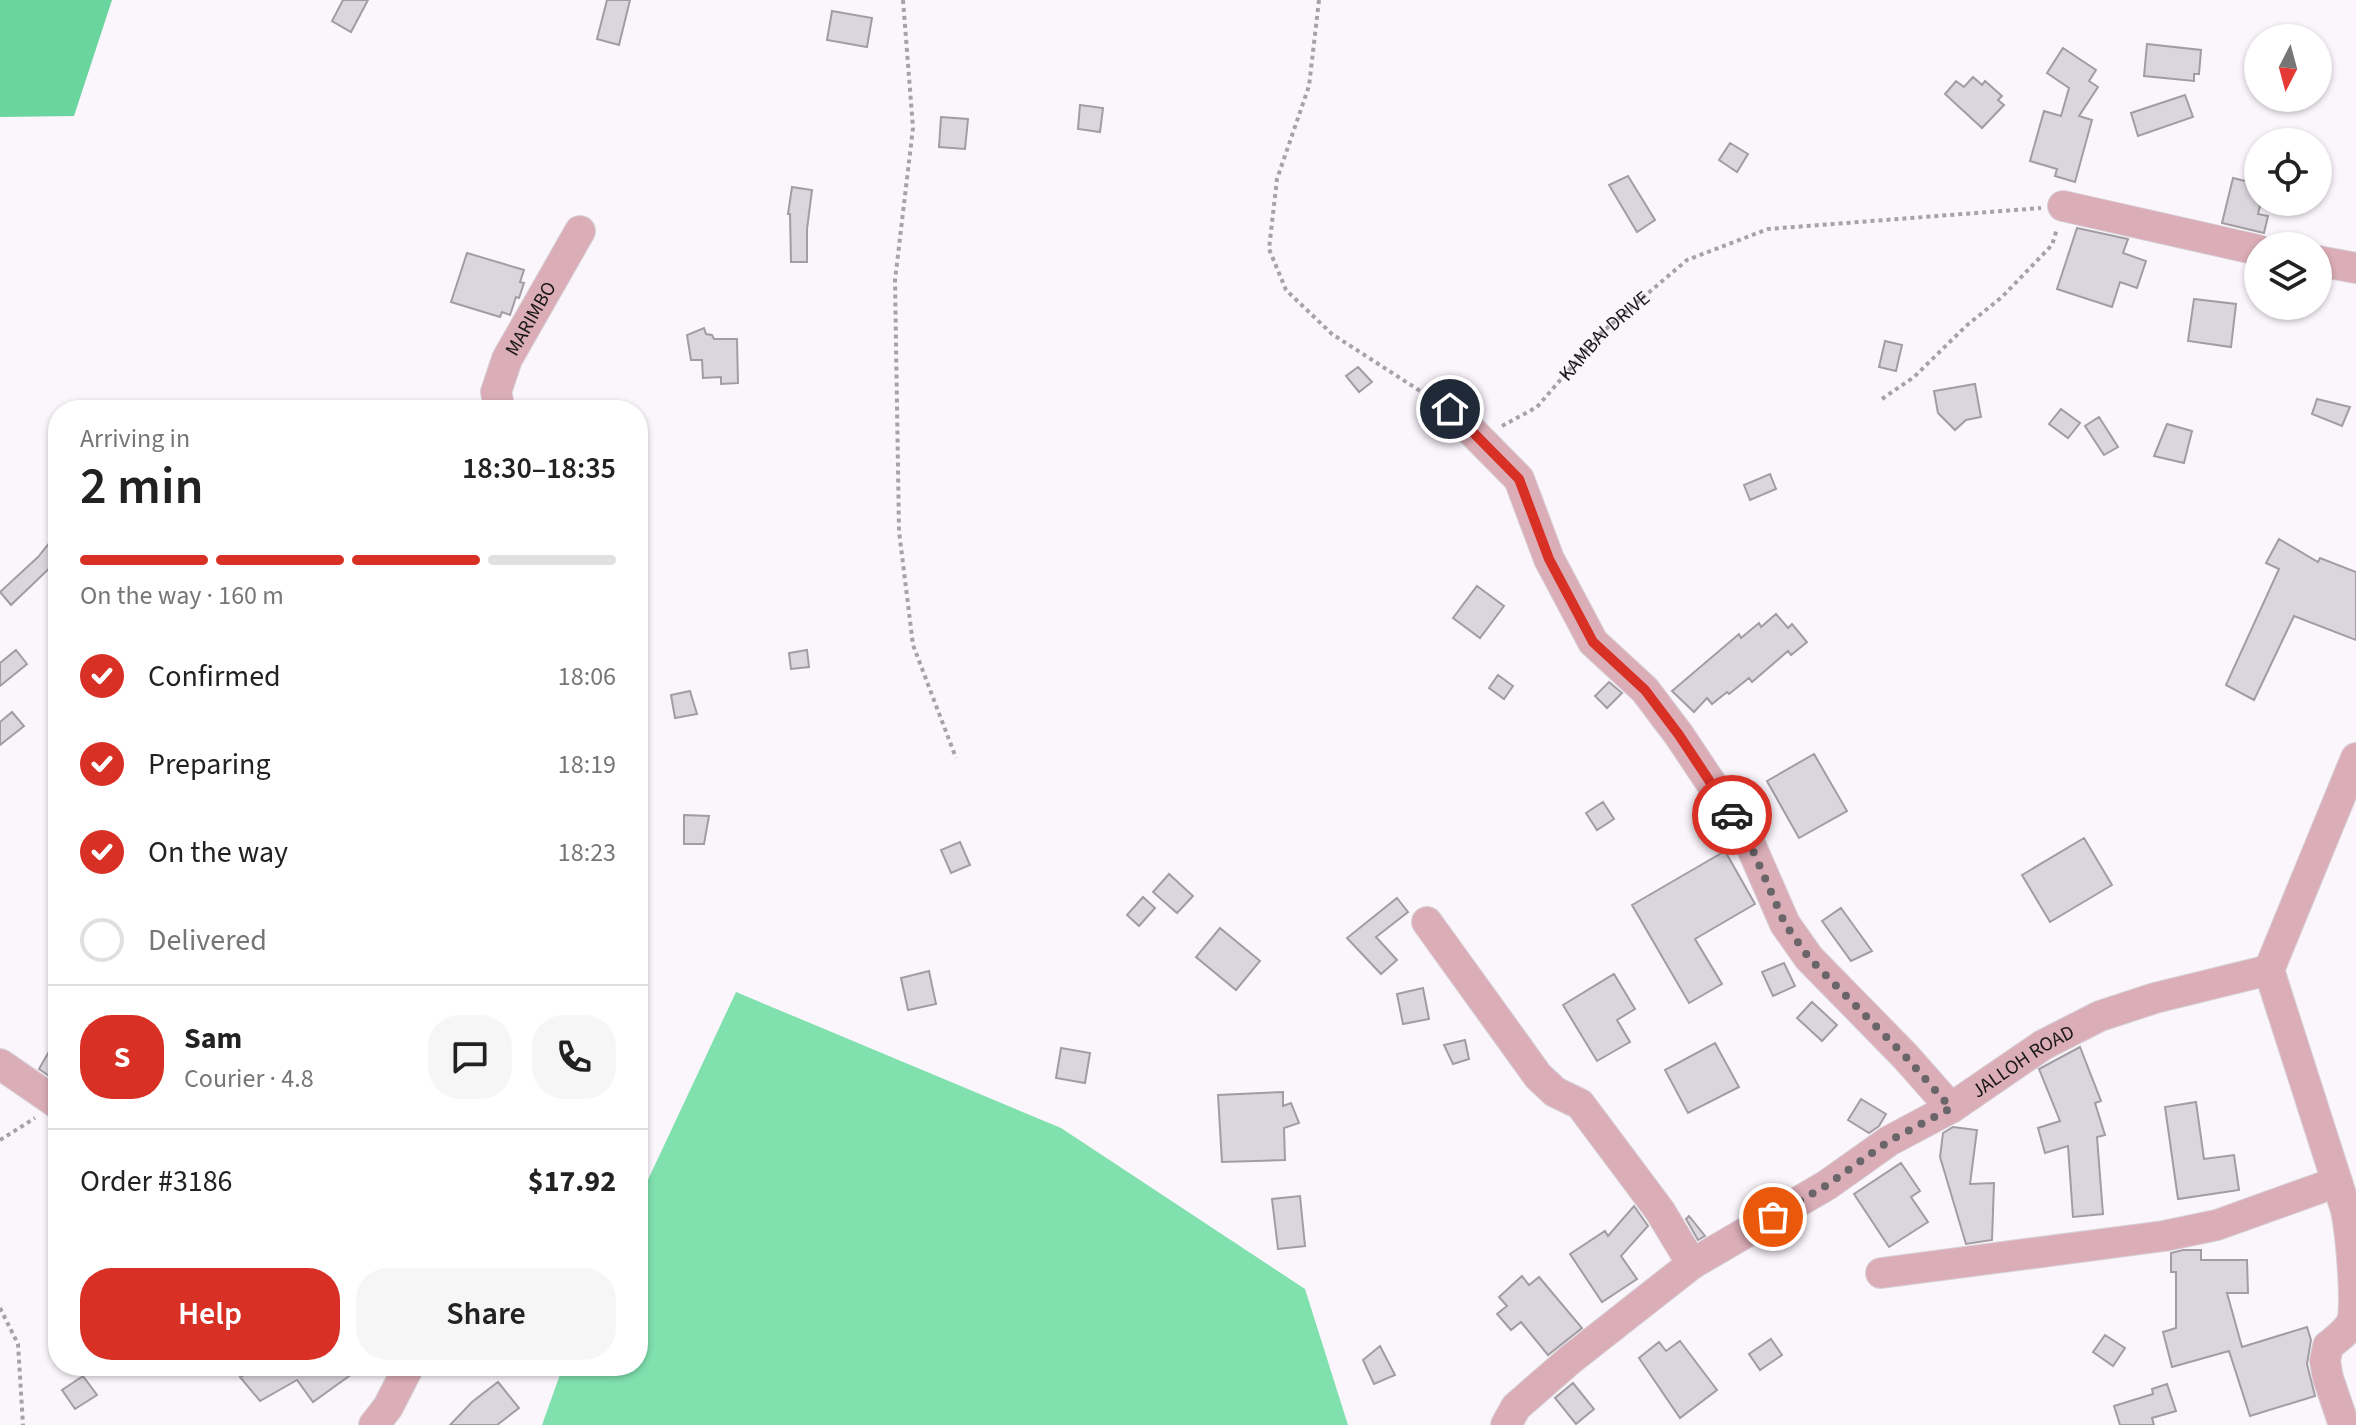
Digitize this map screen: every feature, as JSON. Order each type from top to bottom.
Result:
[{"type":"street","points":[[2063,206],[2244,247]]},
{"type":"street","name":"MARIMBO","points":[[498,400],[496,392],[507,359],[580,231]]},
{"type":"street","points":[[2332,264],[2356,268]]},
{"type":"street","points":[[1450,409],[1519,479],[1549,559],[1593,642],[1645,690],[1679,735],[1747,837],[1785,924],[1809,958],[1951,1108]]},
{"type":"street","points":[[2344,1425],[2325,1361],[2328,1346],[2341,1336],[2354,1317],[2354,1244],[2269,970],[2356,758]]},
{"type":"street","points":[[1427,922],[1538,1076],[1555,1092],[1580,1104],[1660,1211],[1692,1264]]},
{"type":"street","name":"JALLOH ROAD","points":[[1506,1425],[1516,1407],[1571,1359],[1692,1264],[1827,1185],[1889,1141],[1951,1108],[2043,1045],[2100,1016],[2155,998],[2269,970]]},
{"type":"street","points":[[0,1064],[48,1098]]},
{"type":"street","points":[[1881,1273],[2164,1236],[2217,1225],[2337,1182]]},
{"type":"street","points":[[374,1425],[388,1407],[404,1376]]},
{"type":"path","points":[[903,0],[913,128],[895,280],[899,531],[913,645],[956,758]]},
{"type":"path","points":[[1319,0],[1309,86],[1277,179],[1269,249],[1286,290],[1332,334],[1450,409]]},
{"type":"path","points":[[1882,399],[1914,377],[1966,326],[2002,297],[2052,245],[2063,206]]},
{"type":"path","name":"KAMBAI DRIVE","points":[[1502,426],[1537,407],[1600,334],[1687,260],[1768,229],[2063,206]]},
{"type":"path","points":[[0,1140],[48,1110]]},
{"type":"path","points":[[0,1308],[18,1344],[23,1425]]},
{"type":"green space","points":[[0,0],[112,0],[74,116],[0,117]]},
{"type":"green space","points":[[736,992],[1061,1128],[1305,1289],[1348,1425],[542,1425],[559,1376],[648,1376],[648,1180]]},
{"type":"building","points":[[343,0],[368,0],[351,32],[332,21]]},
{"type":"building","points":[[607,0],[630,0],[619,45],[597,39]]},
{"type":"building","points":[[832,11],[872,18],[867,47],[827,40]]},
{"type":"building","points":[[2147,44],[2201,50],[2199,74],[2194,74],[2194,81],[2144,76]]},
{"type":"building","points":[[2063,48],[2096,70],[2089,81],[2098,87],[2079,116],[2092,120],[2075,182],[2055,176],[2057,169],[2030,161],[2044,111],[2061,116],[2069,88],[2047,73]]},
{"type":"building","points":[[1973,77],[1982,85],[1985,81],[2002,96],[1998,100],[2004,105],[1982,128],[1945,94],[1956,81],[1964,87]]},
{"type":"building","points":[[2185,95],[2193,117],[2138,136],[2131,113]]},
{"type":"building","points":[[1080,105],[1103,108],[1100,132],[1078,129]]},
{"type":"building","points":[[941,117],[968,119],[965,149],[939,147]]},
{"type":"building","points":[[1730,143],[1748,154],[1737,172],[1719,160]]},
{"type":"building","points":[[1628,176],[1655,220],[1637,232],[1609,185]]},
{"type":"building","points":[[2233,178],[2244,181],[2244,216],[2268,216],[2264,232],[2222,223]]},
{"type":"building","points":[[792,187],[812,190],[807,262],[791,262],[788,214]]},
{"type":"building","points":[[2077,228],[2128,239],[2123,253],[2146,261],[2137,288],[2120,282],[2112,307],[2057,289]]},
{"type":"building","points":[[467,253],[524,270],[520,282],[524,283],[510,315],[502,312],[500,317],[451,302]]},
{"type":"building","points":[[2194,299],[2236,304],[2231,347],[2188,341]]},
{"type":"building","points":[[704,328],[706,334],[714,339],[737,339],[738,383],[721,384],[721,377],[703,378],[702,360],[691,360],[687,335]]},
{"type":"building","points":[[1885,341],[1902,345],[1896,371],[1879,367]]},
{"type":"building","points":[[1358,367],[1372,382],[1359,392],[1346,376]]},
{"type":"building","points":[[1975,384],[1981,417],[1966,420],[1955,430],[1938,413],[1934,391]]},
{"type":"building","points":[[2317,399],[2350,407],[2342,426],[2312,414]]},
{"type":"building","points":[[2061,409],[2080,423],[2068,438],[2049,424]]},
{"type":"building","points":[[2099,417],[2118,447],[2104,455],[2085,426]]},
{"type":"building","points":[[2167,424],[2192,431],[2184,463],[2154,456]]},
{"type":"building","points":[[1770,474],[1776,489],[1750,500],[1744,485]]},
{"type":"building","points":[[2279,539],[2318,562],[2320,558],[2356,572],[2356,640],[2294,616],[2254,700],[2226,685],[2279,569],[2266,563]]},
{"type":"building","points":[[48,544],[48,570],[11,605],[0,592]]},
{"type":"building","points":[[1477,586],[1504,606],[1480,638],[1453,618]]},
{"type":"building","points":[[1776,614],[1788,628],[1792,624],[1807,642],[1791,655],[1788,651],[1752,682],[1749,678],[1712,704],[1707,698],[1694,712],[1672,691],[1739,634],[1741,638]]},
{"type":"building","points":[[16,650],[27,664],[0,686],[0,663]]},
{"type":"building","points":[[807,650],[809,667],[791,669],[789,653]]},
{"type":"building","points":[[1498,675],[1513,686],[1504,699],[1489,688]]},
{"type":"building","points":[[1609,682],[1622,693],[1607,708],[1595,696]]},
{"type":"building","points":[[690,691],[697,714],[675,718],[671,695]]},
{"type":"building","points":[[12,712],[24,726],[0,745],[0,722]]},
{"type":"building","points":[[1814,754],[1847,811],[1799,838],[1767,781]]},
{"type":"building","points":[[1603,802],[1614,819],[1597,830],[1586,813]]},
{"type":"building","points":[[684,815],[709,816],[704,844],[684,844]]},
{"type":"building","points":[[2084,838],[2112,885],[2050,922],[2022,875]]},
{"type":"building","points":[[960,842],[970,865],[951,873],[941,850]]},
{"type":"building","points":[[1725,851],[1755,904],[1695,939],[1722,984],[1689,1003],[1632,905]]},
{"type":"building","points":[[1169,874],[1193,896],[1177,913],[1153,892]]},
{"type":"building","points":[[1143,897],[1155,908],[1139,926],[1127,915]]},
{"type":"building","points":[[1397,898],[1408,912],[1376,937],[1397,960],[1381,974],[1347,938]]},
{"type":"building","points":[[1841,908],[1872,951],[1851,961],[1822,921]]},
{"type":"building","points":[[1220,928],[1260,961],[1236,990],[1196,957]]},
{"type":"building","points":[[1784,963],[1795,986],[1773,996],[1762,972]]},
{"type":"building","points":[[929,971],[936,1004],[908,1010],[901,978]]},
{"type":"building","points":[[1614,974],[1635,1009],[1617,1020],[1630,1042],[1597,1061],[1563,1005]]},
{"type":"building","points":[[1423,988],[1429,1019],[1403,1024],[1397,994]]},
{"type":"building","points":[[1812,1002],[1837,1025],[1822,1041],[1797,1018]]},
{"type":"building","points":[[1465,1040],[1469,1059],[1453,1064],[1444,1045]]},
{"type":"building","points":[[1715,1043],[1739,1087],[1688,1113],[1665,1070]]},
{"type":"building","points":[[2080,1047],[2101,1101],[2095,1103],[2105,1135],[2097,1137],[2103,1214],[2073,1217],[2068,1146],[2045,1153],[2038,1128],[2060,1121],[2039,1069]]},
{"type":"building","points":[[1061,1048],[1090,1053],[1085,1083],[1056,1078]]},
{"type":"building","points":[[48,1053],[48,1075],[39,1069]]},
{"type":"building","points":[[1283,1092],[1283,1106],[1291,1103],[1299,1123],[1284,1128],[1285,1160],[1222,1162],[1218,1095]]},
{"type":"building","points":[[1861,1099],[1886,1114],[1879,1126],[1869,1133],[1848,1120]]},
{"type":"building","points":[[2196,1102],[2204,1159],[2234,1155],[2239,1190],[2178,1199],[2165,1107]]},
{"type":"building","points":[[1953,1127],[1977,1130],[1970,1184],[1994,1183],[1992,1240],[1966,1244],[1940,1157],[1943,1133]]},
{"type":"building","points":[[1901,1163],[1920,1191],[1911,1197],[1928,1222],[1889,1247],[1854,1194]]},
{"type":"building","points":[[1300,1196],[1305,1246],[1278,1249],[1272,1199]]},
{"type":"building","points":[[1634,1206],[1648,1226],[1621,1256],[1637,1279],[1602,1302],[1570,1254],[1605,1231],[1608,1236]]},
{"type":"building","points":[[1689,1216],[1705,1236],[1698,1240],[1686,1219]]},
{"type":"building","points":[[2201,1250],[2201,1260],[2247,1260],[2248,1293],[2227,1293],[2242,1347],[2307,1327],[2311,1340],[2307,1364],[2315,1396],[2250,1416],[2229,1351],[2172,1367],[2163,1332],[2176,1328],[2176,1272],[2171,1272],[2171,1253]]},
{"type":"building","points":[[1522,1276],[1529,1285],[1539,1277],[1582,1328],[1548,1355],[1521,1322],[1511,1330],[1497,1314],[1507,1306],[1499,1297]]},
{"type":"building","points":[[2105,1335],[2125,1348],[2113,1366],[2093,1352]]},
{"type":"building","points":[[1771,1339],[1782,1355],[1760,1370],[1749,1354]]},
{"type":"building","points":[[1680,1341],[1717,1390],[1680,1418],[1639,1358],[1659,1342],[1666,1351]]},
{"type":"building","points":[[1380,1346],[1395,1375],[1374,1384],[1363,1360]]},
{"type":"building","points":[[83,1376],[97,1395],[75,1409],[62,1390]]},
{"type":"building","points":[[349,1376],[313,1402],[297,1380],[260,1401],[240,1377]]},
{"type":"building","points":[[498,1382],[519,1408],[497,1425],[450,1425],[472,1402]]},
{"type":"building","points":[[1573,1383],[1594,1409],[1576,1424],[1555,1398]]},
{"type":"building","points":[[2167,1384],[2176,1411],[2152,1418],[2154,1425],[2120,1425],[2114,1406],[2153,1394],[2152,1389]]},
{"type":"way so far","points":[[1732,815],[1747,837],[1785,924],[1809,958],[1951,1108],[1889,1141],[1827,1185],[1773,1217]]},
{"type":"route","points":[[1450,409],[1519,479],[1549,559],[1593,642],[1645,690],[1732,815]]}]
